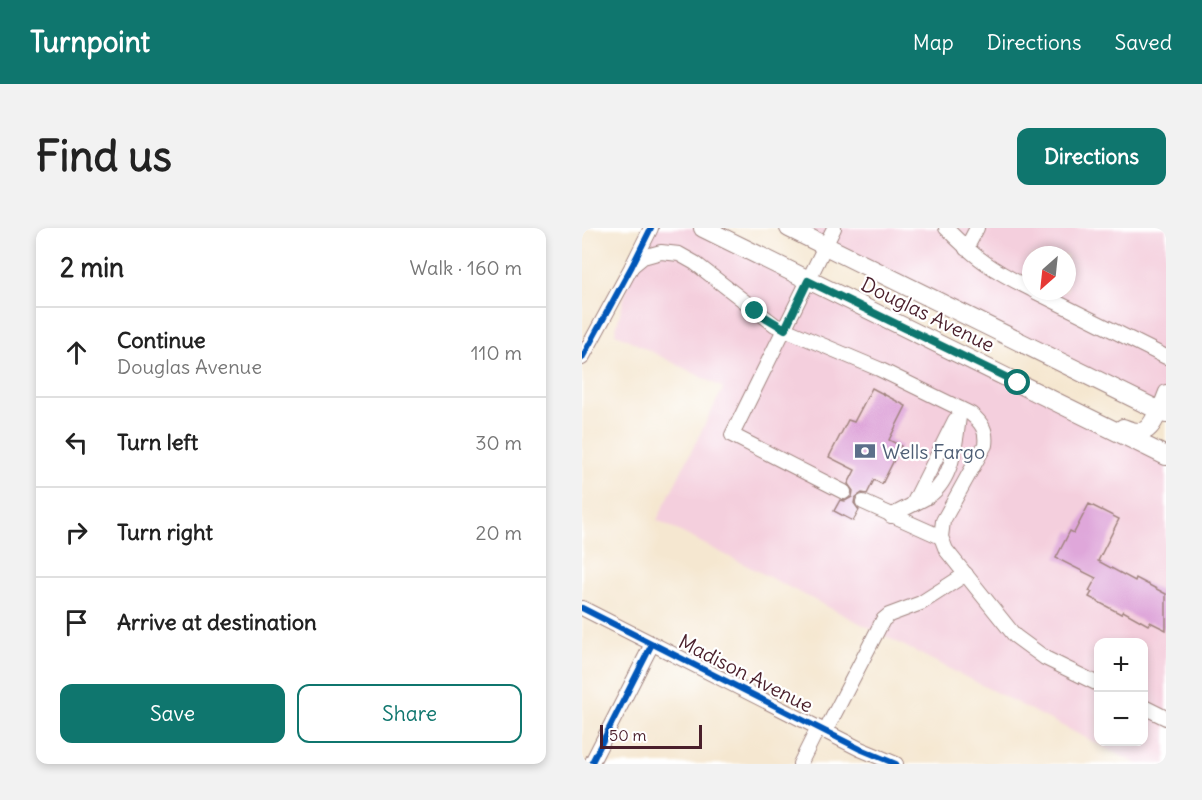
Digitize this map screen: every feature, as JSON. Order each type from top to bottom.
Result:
[{"type":"main road","name":"Douglas Avenue","points":[[703,228],[1166,456]]},
{"type":"main road","name":"Douglas Avenue","points":[[789,228],[1162,412]]},
{"type":"main road","points":[[1058,402],[1074,405],[1133,432],[1143,432],[1162,412]]},
{"type":"street","points":[[582,358],[651,228]]},
{"type":"street","points":[[834,228],[732,435],[844,492]]},
{"type":"street","points":[[946,228],[966,249],[988,266],[1022,284]]},
{"type":"street","points":[[966,249],[977,228]]},
{"type":"street","points":[[632,266],[644,257],[661,252],[679,254],[695,263],[755,311],[785,329],[879,369],[980,421],[986,437],[986,446],[944,521],[941,537],[946,550],[1015,636],[1046,658],[1094,682]]},
{"type":"street","points":[[1053,300],[1166,357]]},
{"type":"street","points":[[1162,412],[1166,392]]},
{"type":"street","points":[[891,516],[930,495],[948,469],[960,409]]},
{"type":"street","points":[[863,502],[941,537]]},
{"type":"street","points":[[800,764],[883,620],[889,615],[921,603],[966,574]]},
{"type":"street","name":"Madison Avenue","points":[[582,608],[821,730],[896,764]]},
{"type":"street","points":[[591,764],[652,644]]},
{"type":"street","points":[[1148,709],[1166,718]]},
{"type":"shaded area","points":[[651,228],[703,228],[1166,456],[1166,764],[1137,764],[1102,746],[1148,746],[1148,638],[1094,638],[1094,742],[657,520],[723,388],[615,333],[632,266]]},
{"type":"shaded area","points":[[789,228],[1166,228],[1166,414]]},
{"type":"building","name":"Wells Fargo","points":[[872,388],[906,406],[889,440],[901,446],[882,484],[874,480],[867,494],[862,493],[855,498],[854,503],[859,510],[853,521],[834,511],[840,500],[845,501],[852,497],[853,491],[848,484],[855,470],[829,457],[848,420],[854,422]]},
{"type":"building","points":[[1089,504],[1119,519],[1098,561],[1135,581],[1136,578],[1166,594],[1166,630],[1150,622],[1148,625],[1123,611],[1121,614],[1089,597],[1092,592],[1089,591],[1096,578],[1056,558],[1070,531],[1074,533]]},
{"type":"cycle path","points":[[582,358],[651,228]]},
{"type":"cycle path","points":[[582,608],[860,749],[896,764]]},
{"type":"cycle path","points":[[591,764],[652,644]]},
{"type":"place","name":"Wells Fargo","points":[[865,451]]},
{"type":"route","points":[[755,311],[785,329],[808,281],[1018,383]]}]
